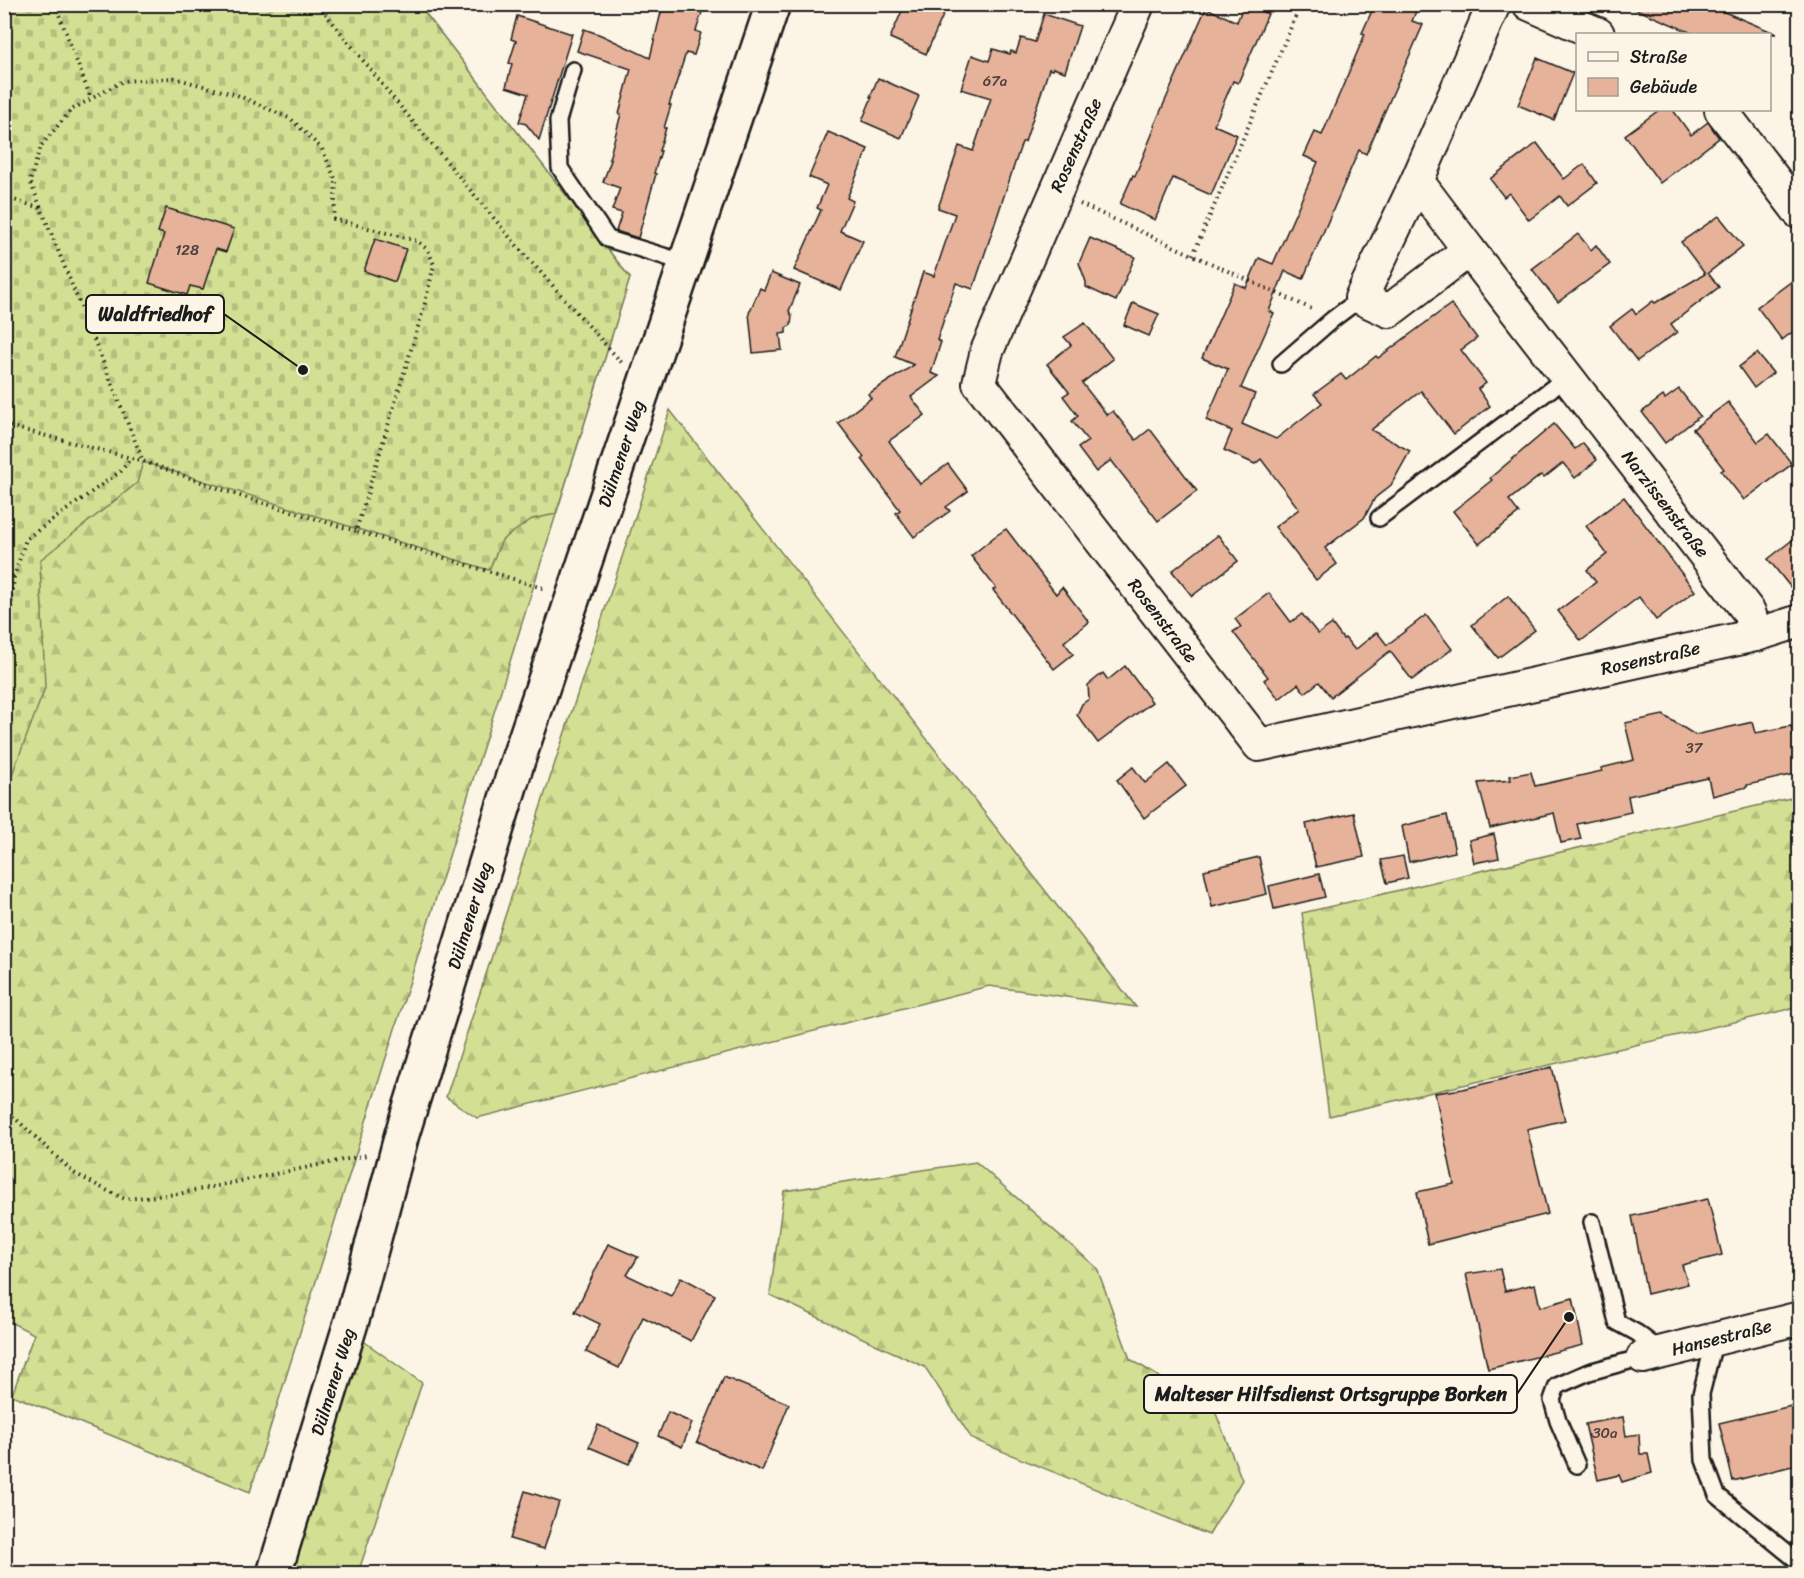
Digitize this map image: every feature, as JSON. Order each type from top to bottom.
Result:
[{"type":"street","name":"Dülmener Weg","points":[[274,1574],[354,1313],[402,1134],[518,760],[773,4]]},
{"type":"street","name":"Rosenstraße","points":[[1138,4],[987,351],[979,383],[1259,745],[1756,635],[1800,621]]},
{"type":"street","points":[[1469,250],[1389,311],[1361,298],[1417,181],[1494,4]]},
{"type":"street","points":[[1528,4],[1596,33]]},
{"type":"street","points":[[1722,111],[1800,213]]},
{"type":"street","name":"Narzissenstraße","points":[[1417,181],[1749,612],[1756,635]]},
{"type":"street","name":"Hansestraße","points":[[1653,1354],[1800,1318]]},
{"type":"lane","points":[[573,70],[558,121],[560,168],[608,239],[686,263]]},
{"type":"lane","points":[[1281,364],[1361,298]]},
{"type":"lane","points":[[1379,518],[1567,377]]},
{"type":"lane","points":[[1577,1465],[1558,1421],[1552,1400],[1557,1386],[1589,1371],[1653,1354],[1637,1332],[1617,1322],[1592,1222]]},
{"type":"lane","points":[[1715,1339],[1701,1394],[1704,1460],[1717,1495],[1794,1558],[1800,1559]]},
{"type":"path","points":[[56,4],[91,99]]},
{"type":"path","points":[[318,4],[518,247],[622,363]]},
{"type":"path","points":[[1193,255],[1301,4]]},
{"type":"path","points":[[143,461],[30,181],[41,146],[70,110],[123,81],[174,78],[237,95],[291,119],[322,149],[336,181],[334,219],[417,241],[428,250],[434,265],[424,307],[356,531]]},
{"type":"path","points":[[1055,192],[1334,319]]},
{"type":"path","points":[[4,197],[40,208]]},
{"type":"path","points":[[4,425],[143,461],[237,495],[572,598]]},
{"type":"path","points":[[4,680],[15,574],[26,539],[121,471],[131,458]]},
{"type":"path","points":[[4,585],[15,574]]},
{"type":"path","points":[[4,1108],[74,1173],[125,1199],[178,1194],[371,1155]]},
{"type":"green space","points":[[4,5],[419,5],[630,278],[250,1492],[12,1395],[34,1334],[4,1319]]},
{"type":"green space","points":[[5,5],[419,5],[630,278],[556,514],[532,519],[502,540],[489,570],[143,462],[137,483],[40,560],[45,688],[5,793]]},
{"type":"green space","points":[[670,410],[1136,1007],[989,986],[477,1118],[446,1097]]},
{"type":"green space","points":[[1799,796],[1799,1007],[1329,1116],[1302,913]]},
{"type":"green space","points":[[976,1162],[1097,1268],[1130,1359],[1215,1411],[1242,1480],[1209,1535],[972,1439],[925,1367],[770,1295],[784,1191]]},
{"type":"green space","points":[[362,1340],[422,1383],[358,1573],[290,1574]]},
{"type":"building","points":[[663,4],[689,4],[703,9],[696,31],[701,33],[694,55],[686,53],[669,105],[671,105],[659,151],[661,151],[654,173],[656,174],[638,238],[616,231],[622,213],[612,210],[620,188],[603,182],[611,160],[609,159],[631,69],[577,51],[584,29],[650,58]]},
{"type":"building","points":[[905,4],[948,4],[926,54],[890,38]]},
{"type":"building","points":[[1244,4],[1268,14],[1238,83],[1233,81],[1214,125],[1237,135],[1211,195],[1173,178],[1155,220],[1120,204],[1133,175],[1135,176],[1154,126],[1206,8],[1237,22]]},
{"type":"building","points":[[1375,4],[1419,4],[1412,21],[1423,25],[1366,154],[1359,150],[1303,279],[1285,271],[1269,311],[1274,313],[1241,388],[1255,394],[1242,424],[1276,439],[1322,403],[1314,394],[1341,374],[1346,380],[1376,356],[1378,358],[1451,304],[1477,338],[1461,350],[1486,383],[1478,389],[1490,406],[1454,434],[1421,391],[1371,430],[1410,451],[1391,485],[1375,498],[1364,518],[1325,548],[1337,564],[1316,580],[1275,527],[1299,509],[1261,459],[1255,464],[1224,450],[1232,431],[1206,420],[1228,369],[1202,358],[1235,283],[1246,288],[1259,258],[1273,264],[1318,162],[1304,156],[1315,132],[1322,135],[1365,34],[1362,33]]},
{"type":"building","points":[[1624,4],[1724,4],[1722,11],[1777,34],[1771,33],[1692,33]]},
{"type":"building","points":[[1044,14],[1080,26],[1065,72],[1049,69],[973,289],[956,283],[937,340],[941,342],[931,373],[939,376],[911,397],[925,415],[889,441],[920,484],[948,464],[968,491],[946,507],[950,511],[914,537],[896,513],[900,510],[838,423],[871,398],[868,394],[914,365],[895,357],[923,272],[934,276],[955,214],[938,208],[959,146],[973,151],[991,98],[961,89],[972,55],[989,61],[993,49],[1010,54],[1011,51],[1016,53],[1021,38],[1035,42]]},
{"type":"building","points":[[517,16],[572,34],[539,140],[526,124],[519,122],[528,94],[506,87],[512,64],[509,63],[516,41],[511,39]]},
{"type":"building","points":[[1537,58],[1573,73],[1554,120],[1518,105]]},
{"type":"building","points":[[878,78],[919,96],[901,138],[862,121]]},
{"type":"building","points":[[1658,111],[1674,111],[1691,135],[1708,122],[1719,138],[1660,183],[1625,135]]},
{"type":"building","points":[[828,132],[868,149],[847,198],[853,201],[840,231],[863,241],[841,290],[794,270],[821,210],[817,208],[827,185],[809,177]]},
{"type":"building","points":[[1537,143],[1564,179],[1584,164],[1597,183],[1567,206],[1560,196],[1529,220],[1509,193],[1504,197],[1490,179]]},
{"type":"building","points":[[166,208],[234,229],[226,252],[216,249],[203,289],[190,286],[187,295],[149,283],[164,234],[158,232]]},
{"type":"building","points":[[1719,216],[1743,246],[1708,273],[1719,287],[1671,324],[1677,332],[1637,361],[1610,326],[1632,309],[1636,314],[1653,301],[1655,303],[1705,274],[1681,242]]},
{"type":"building","points":[[1578,234],[1591,250],[1596,245],[1610,264],[1558,302],[1532,269]]},
{"type":"building","points":[[1090,238],[1135,257],[1116,301],[1086,287],[1079,263]]},
{"type":"building","points":[[375,239],[406,249],[395,282],[364,271]]},
{"type":"building","points":[[771,273],[800,285],[789,311],[792,316],[791,325],[786,328],[786,333],[780,334],[782,350],[753,353],[749,313],[760,288],[764,290]]},
{"type":"building","points":[[1800,275],[1800,326],[1782,340],[1757,307]]},
{"type":"building","points":[[1133,303],[1159,314],[1149,336],[1124,325]]},
{"type":"building","points":[[1085,323],[1113,359],[1082,383],[1107,415],[1113,411],[1136,440],[1150,429],[1197,491],[1158,521],[1111,460],[1096,472],[1078,448],[1088,441],[1072,421],[1078,416],[1063,396],[1069,392],[1047,364],[1071,345],[1064,337]]},
{"type":"building","points":[[1757,353],[1773,373],[1754,388],[1739,367]]},
{"type":"building","points":[[1679,389],[1700,416],[1665,443],[1642,412],[1663,396],[1665,399]]},
{"type":"building","points":[[1728,402],[1758,442],[1769,434],[1792,464],[1744,500],[1721,471],[1724,469],[1693,429]]},
{"type":"building","points":[[1554,424],[1575,449],[1583,443],[1597,460],[1575,478],[1563,463],[1544,478],[1541,475],[1509,500],[1519,513],[1479,544],[1453,511],[1492,480],[1490,478]]},
{"type":"building","points":[[1624,497],[1695,591],[1656,620],[1639,597],[1581,641],[1558,611],[1596,582],[1587,570],[1607,554],[1586,526]]},
{"type":"building","points":[[1006,529],[1056,594],[1062,587],[1089,622],[1064,642],[1073,654],[1054,669],[993,590],[996,588],[971,556]]},
{"type":"building","points":[[1800,534],[1800,599],[1768,559]]},
{"type":"building","points":[[1218,535],[1238,561],[1192,596],[1172,571]]},
{"type":"building","points":[[1269,593],[1291,622],[1302,614],[1318,634],[1332,624],[1355,650],[1377,632],[1387,645],[1426,615],[1452,649],[1412,680],[1390,651],[1331,697],[1319,682],[1305,693],[1298,684],[1279,699],[1264,680],[1268,677],[1233,632],[1241,627],[1235,619]]},
{"type":"building","points":[[1508,596],[1535,630],[1498,658],[1472,625]]},
{"type":"building","points":[[1125,666],[1152,702],[1098,743],[1077,715],[1082,704],[1089,699],[1088,685],[1103,673],[1108,680]]},
{"type":"building","points":[[1663,715],[1695,735],[1753,722],[1756,733],[1791,726],[1800,773],[1712,796],[1708,778],[1628,796],[1631,812],[1577,824],[1581,839],[1561,843],[1554,813],[1490,828],[1478,783],[1511,780],[1510,776],[1531,772],[1535,786],[1602,771],[1601,768],[1634,760],[1625,723]]},
{"type":"building","points":[[1169,764],[1186,786],[1144,818],[1117,780],[1133,767],[1145,783]]},
{"type":"building","points":[[1354,813],[1364,857],[1316,867],[1306,824]]},
{"type":"building","points":[[1447,815],[1455,852],[1409,862],[1402,826]]},
{"type":"building","points":[[1494,834],[1499,858],[1474,863],[1469,840]]},
{"type":"building","points":[[1403,856],[1408,878],[1387,883],[1381,860]]},
{"type":"building","points":[[1259,857],[1267,894],[1212,907],[1204,870]]},
{"type":"building","points":[[1319,874],[1325,897],[1274,909],[1269,886]]},
{"type":"building","points":[[1552,1067],[1565,1120],[1527,1129],[1548,1214],[1428,1244],[1417,1192],[1454,1184],[1435,1093],[1463,1089]]},
{"type":"building","points":[[1708,1199],[1722,1255],[1682,1265],[1688,1284],[1647,1294],[1632,1216]]},
{"type":"building","points":[[608,1244],[638,1257],[627,1275],[671,1296],[681,1277],[715,1295],[691,1341],[643,1317],[619,1368],[586,1352],[600,1324],[575,1312]]},
{"type":"building","points":[[1500,1269],[1505,1291],[1535,1284],[1540,1307],[1573,1298],[1583,1345],[1488,1369],[1466,1274]]},
{"type":"building","points":[[724,1377],[789,1404],[762,1471],[697,1442]]},
{"type":"building","points":[[1800,1404],[1800,1464],[1733,1481],[1719,1423]]},
{"type":"building","points":[[668,1412],[692,1423],[682,1447],[658,1436]]},
{"type":"building","points":[[1623,1417],[1626,1436],[1639,1434],[1640,1454],[1648,1454],[1652,1473],[1622,1482],[1619,1475],[1598,1480],[1585,1424]]},
{"type":"building","points":[[598,1425],[639,1443],[629,1464],[589,1447]]},
{"type":"building","points":[[525,1491],[559,1502],[544,1549],[510,1539]]},
{"type":"place","name":"Waldfriedhof","points":[[303,370]]},
{"type":"place","name":"Malteser Hilfsdienst Ortsgruppe Borken","points":[[1569,1317]]}]
